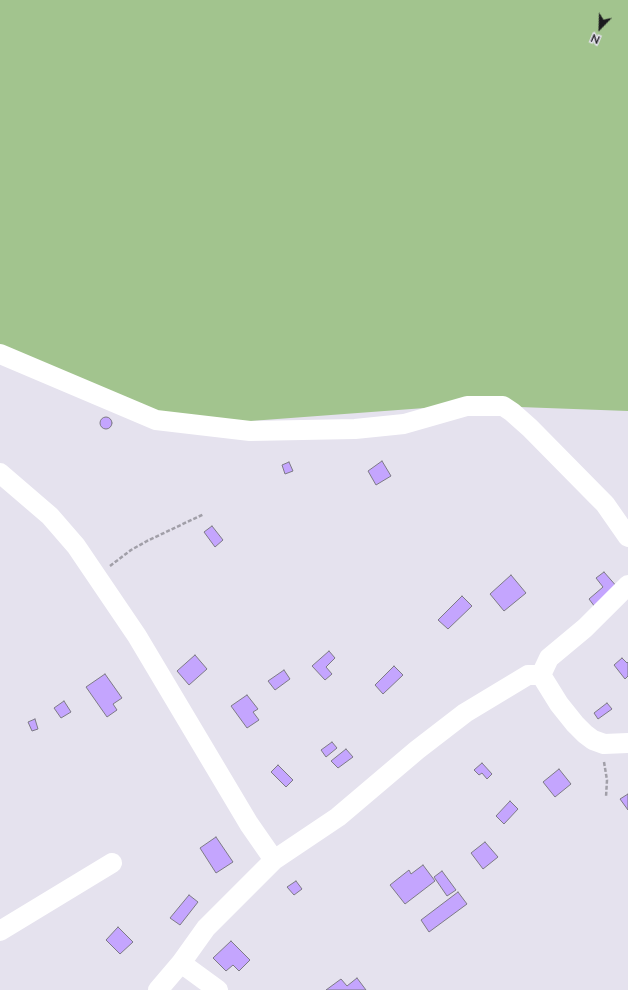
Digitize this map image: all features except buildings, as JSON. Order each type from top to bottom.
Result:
[{"type":"street","points":[[0,354],[156,420],[250,431],[355,429],[404,424],[467,406],[503,406],[530,428],[605,504],[628,537]]},
{"type":"street","points":[[0,473],[50,516],[76,546],[137,636],[245,817],[274,860]]},
{"type":"street","points":[[541,675],[550,658],[585,628],[628,585]]},
{"type":"street","points":[[158,990],[206,928],[274,860],[338,817],[417,750],[465,713],[528,675],[541,675]]},
{"type":"street","points":[[541,675],[559,704],[585,734],[593,740],[604,744],[628,743]]},
{"type":"street","points":[[0,931],[112,863]]},
{"type":"street","points":[[181,962],[218,990]]},
{"type":"path","points":[[96,575],[131,550],[204,514]]},
{"type":"path","points":[[604,760],[607,780],[606,797]]},
{"type":"green space","points":[[0,0],[628,0],[628,411],[465,405],[170,427],[0,362]]}]
